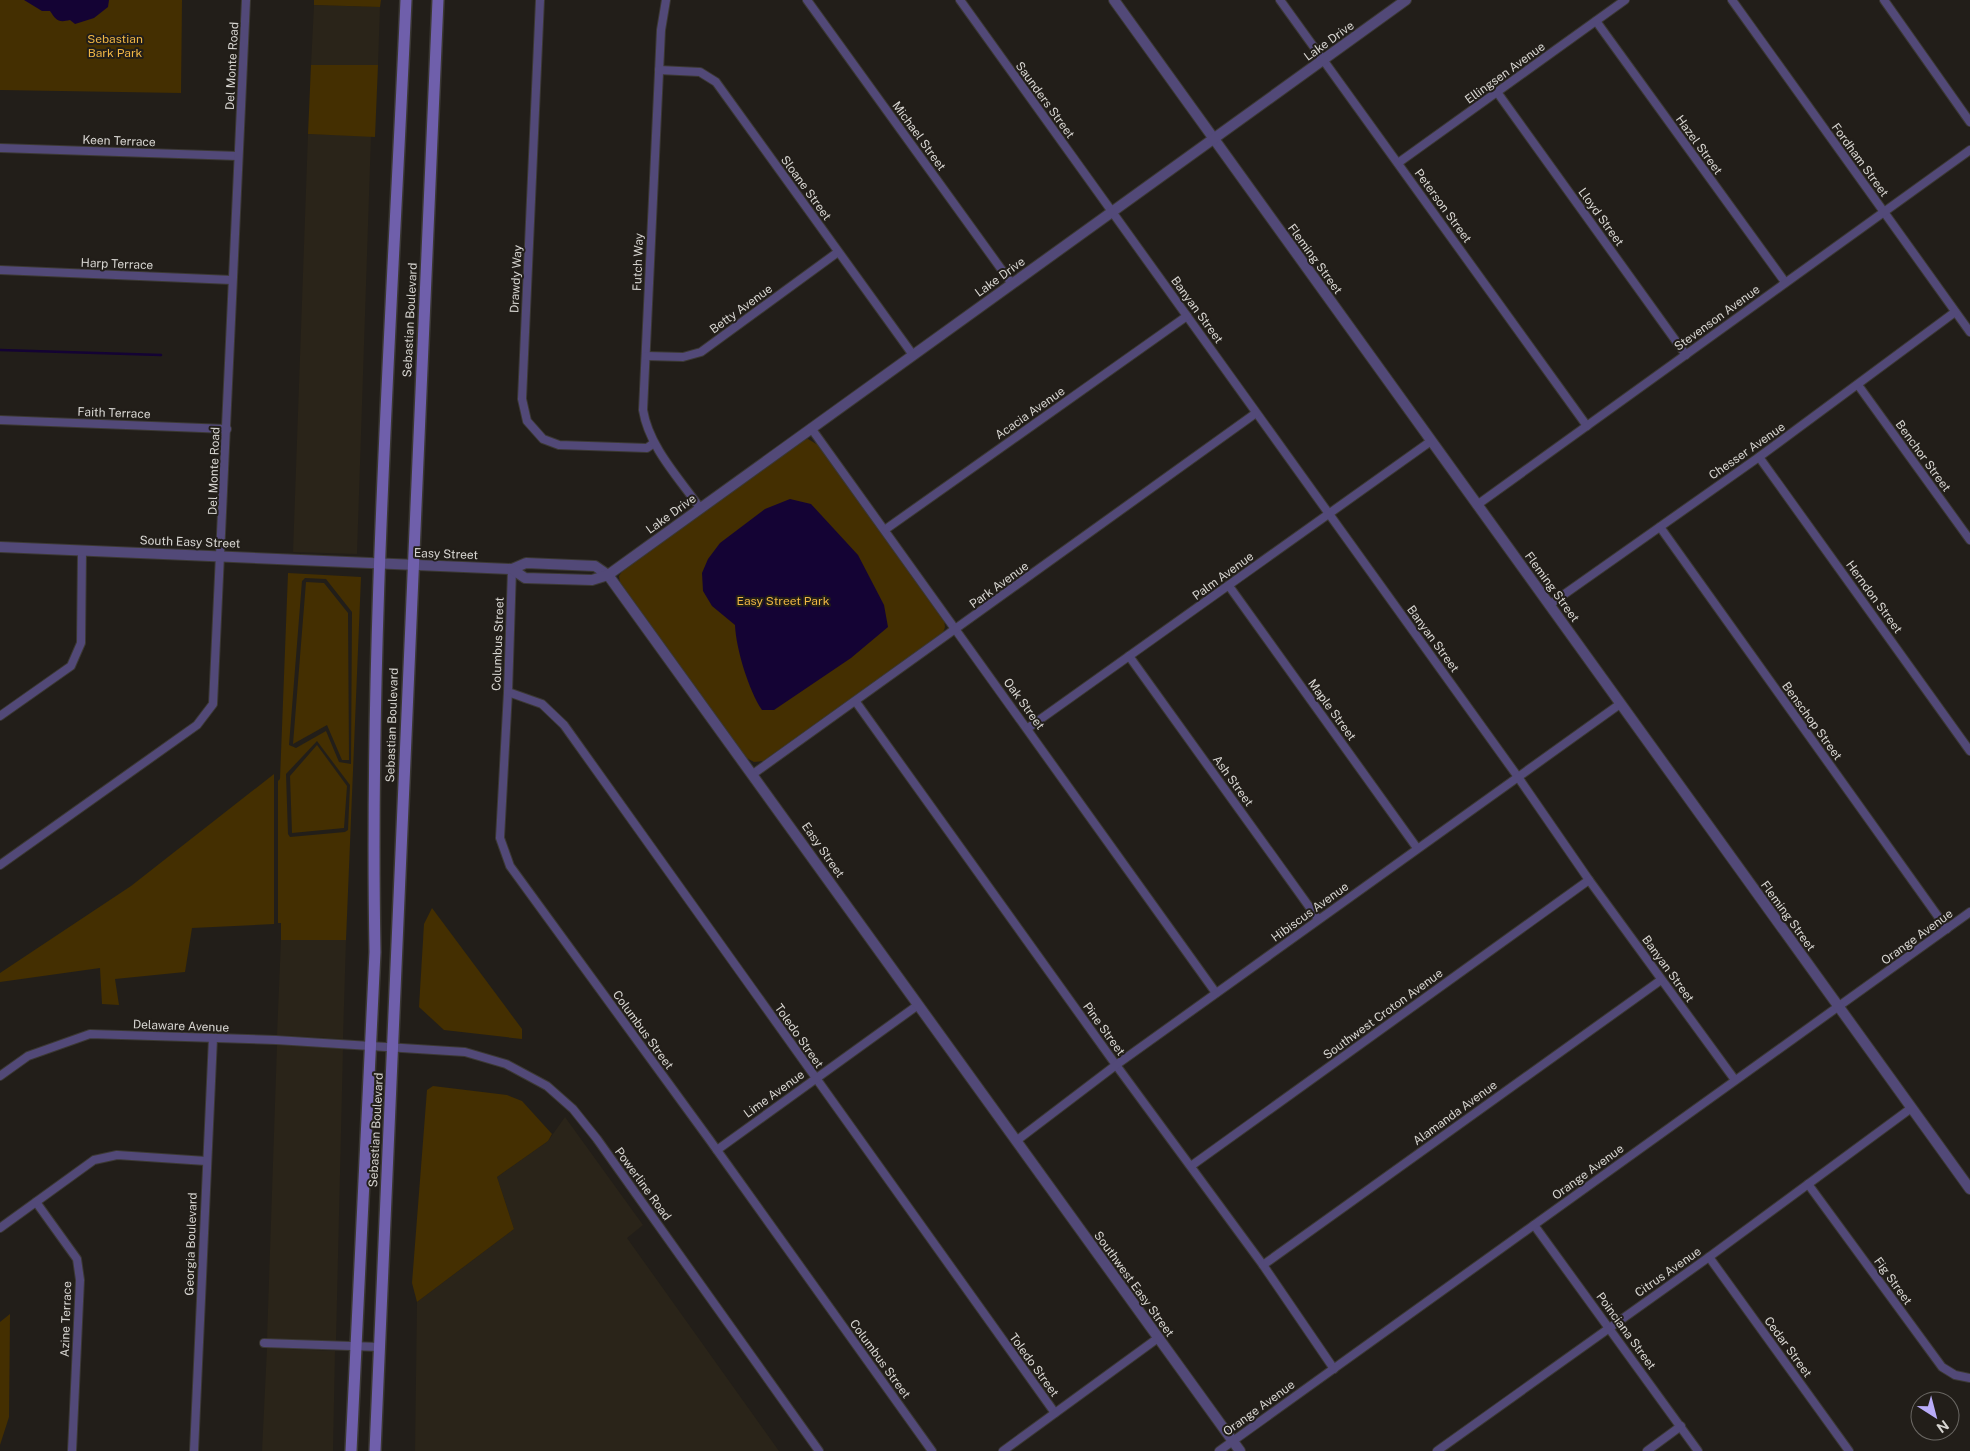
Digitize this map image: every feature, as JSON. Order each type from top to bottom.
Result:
[{"type":"main road","name":"Sebastian Boulevard","points":[[351,1451],[375,952],[373,875],[379,563],[406,0]]},
{"type":"main road","name":"Sebastian Boulevard","points":[[375,1451],[438,0]]},
{"type":"street","name":"Del Monte Road","points":[[0,865],[197,725],[214,704],[246,0]]},
{"type":"street","name":"Drawdy Way","points":[[540,0],[522,399],[527,421],[543,439],[559,445],[647,448],[654,443]]},
{"type":"street","name":"Futch Way","points":[[666,0],[661,30],[643,410],[645,425],[654,443],[700,508]]},
{"type":"street","name":"Michael Street","points":[[807,0],[1012,284]]},
{"type":"street","name":"Saunders Street","points":[[960,0],[1112,212]]},
{"type":"street","name":"Fleming Street","points":[[1114,0],[1910,1109],[1970,1189]]},
{"type":"street","name":"Peterson Street","points":[[1280,0],[1587,426]]},
{"type":"street","name":"Lake Drive","points":[[608,575],[1406,0]]},
{"type":"street","name":"Ellingsen Avenue","points":[[1398,163],[1625,0]]},
{"type":"street","name":"Fordham Street","points":[[1732,0],[1970,332]]},
{"type":"street","points":[[1884,0],[1970,122]]},
{"type":"street","name":"Hazel Street","points":[[1596,21],[1785,282]]},
{"type":"street","name":"Sloane Street","points":[[659,70],[700,72],[716,82],[913,355]]},
{"type":"street","name":"Lloyd Street","points":[[1497,92],[1686,355]]},
{"type":"street","name":"Keen Terrace","points":[[0,148],[238,156]]},
{"type":"street","name":"Stevenson Avenue","points":[[1477,505],[1970,150]]},
{"type":"street","name":"Banyan Street","points":[[1112,212],[1518,777],[1589,880],[1736,1080]]},
{"type":"street","name":"Betty Avenue","points":[[646,356],[683,357],[701,352],[838,252]]},
{"type":"street","name":"Harp Terrace","points":[[0,270],[232,280]]},
{"type":"street","name":"Chesser Avenue","points":[[1550,605],[1759,457],[1956,312]]},
{"type":"street","name":"Acacia Avenue","points":[[886,530],[1187,316]]},
{"type":"street","name":"Benchor Street","points":[[1858,385],[1970,540]]},
{"type":"street","name":"Park Avenue","points":[[753,774],[856,702],[1256,413]]},
{"type":"street","name":"Faith Terrace","points":[[0,420],[227,429]]},
{"type":"street","name":"Oak Street","points":[[811,428],[1028,728],[1216,994]]},
{"type":"street","name":"Palm Avenue","points":[[1028,728],[1431,441]]},
{"type":"street","name":"Herndon Street","points":[[1759,457],[1970,751]]},
{"type":"street","name":"Benschop Street","points":[[1660,527],[1947,929]]},
{"type":"street","name":"South Easy Street","points":[[0,546],[379,563]]},
{"type":"street","points":[[0,716],[70,666],[80,644],[82,550]]},
{"type":"street","name":"Easy Street","points":[[379,563],[512,569],[526,563],[595,566],[608,575],[1016,1141]]},
{"type":"street","name":"Columbus Street","points":[[512,569],[500,838],[510,866],[932,1451]]},
{"type":"street","name":"Maple Street","points":[[1229,586],[1417,848]]},
{"type":"street","name":"Ash Street","points":[[1129,656],[1318,919]]},
{"type":"street","name":"Toledo Street","points":[[508,692],[542,704],[564,725],[1055,1413]]},
{"type":"street","name":"Pine Street","points":[[856,702],[1116,1065],[1263,1265],[1334,1369]]},
{"type":"street","name":"Hibiscus Avenue","points":[[1016,1141],[1116,1065],[1620,704]]},
{"type":"street","name":"Southwest Croton Avenue","points":[[1191,1166],[1589,880]]},
{"type":"street","name":"Orange Avenue","points":[[1219,1451],[1970,912]]},
{"type":"street","name":"Alamanda Avenue","points":[[1263,1265],[1661,980]]},
{"type":"street","name":"Lime Avenue","points":[[716,1150],[918,1005]]},
{"type":"street","name":"Delaware Avenue","points":[[0,1076],[28,1056],[90,1034],[370,1045]]},
{"type":"street","name":"Georgia Boulevard","points":[[194,1451],[212,1038]]},
{"type":"street","name":"Powerline Road","points":[[370,1045],[465,1052],[506,1064],[547,1086],[573,1109],[819,1451]]},
{"type":"street","name":"Citrus Avenue","points":[[1437,1451],[1709,1257],[1910,1109]]},
{"type":"street","name":"Southwest Easy Street","points":[[1016,1141],[1233,1441]]},
{"type":"street","points":[[0,1228],[94,1160],[117,1155],[206,1161]]},
{"type":"street","name":"Fig Street","points":[[1808,1184],[1942,1367],[1955,1375],[1970,1378]]},
{"type":"street","name":"Azine Terrace","points":[[36,1202],[77,1258],[80,1280],[72,1451]]},
{"type":"street","name":"Poinciana Street","points":[[1534,1225],[1610,1327],[1698,1451]]},
{"type":"street","name":"Cedar Street","points":[[1709,1257],[1849,1451]]},
{"type":"street","points":[[1002,1451],[1158,1338]]},
{"type":"street","points":[[264,1344],[380,1347]]},
{"type":"street","points":[[1647,1451],[1681,1426]]},
{"type":"street","points":[[1233,1441],[1240,1451]]},
{"type":"shaded area","points":[[24,0],[109,0],[108,7],[94,18],[75,24],[70,20],[58,20],[50,11],[42,11]]},
{"type":"shaded area","points":[[314,5],[380,7],[378,65],[311,65]]},
{"type":"shaded area","points":[[308,134],[371,136],[357,554],[293,552]]},
{"type":"shaded area","points":[[790,499],[811,504],[858,555],[884,605],[888,627],[851,658],[774,710],[762,710],[752,692],[744,669],[735,625],[712,606],[703,591],[702,573],[708,559],[720,543],[765,509]]},
{"type":"shaded area","points":[[281,940],[346,940],[343,1039],[277,1035]]},
{"type":"shaded area","points":[[277,1045],[343,1049],[336,1341],[267,1339]]},
{"type":"shaded area","points":[[565,1117],[643,1225],[627,1238],[779,1451],[415,1451],[417,1302],[514,1229],[497,1177],[548,1141]]},
{"type":"shaded area","points":[[267,1348],[335,1351],[333,1451],[262,1451]]},
{"type":"green space","name":"Sebastian Bark Park","points":[[0,0],[182,0],[181,93],[0,90]]},
{"type":"green space","points":[[314,0],[381,0],[380,7],[314,5]]},
{"type":"green space","points":[[311,65],[378,65],[375,137],[308,134]]},
{"type":"green space","name":"Easy Street Park","points":[[808,439],[818,445],[944,619],[945,627],[942,636],[765,761],[754,762],[745,757],[620,583],[619,576],[625,567],[800,441]]},
{"type":"green space","points":[[288,573],[361,577],[346,940],[281,940],[281,923],[278,923],[278,781],[280,779]],"holes":[[[305,578],[326,579],[352,612],[351,764],[339,762],[326,731],[296,748],[289,745],[302,581]],[[317,741],[350,785],[348,830],[345,832],[290,837],[288,834],[286,774]]]},
{"type":"green space","points":[[306,582],[324,583],[348,613],[349,760],[342,760],[327,725],[293,744]]},
{"type":"green space","points":[[317,745],[347,786],[344,828],[292,833],[290,776]]},
{"type":"green space","points":[[274,774],[274,924],[192,928],[185,972],[115,979],[119,1005],[102,1004],[100,968],[0,982],[0,973],[131,886]]},
{"type":"green space","points":[[432,908],[522,1029],[522,1039],[444,1030],[419,1007],[424,924]]},
{"type":"green space","points":[[433,1086],[507,1095],[522,1101],[552,1134],[548,1141],[497,1177],[514,1229],[417,1302],[412,1283],[427,1090]]},
{"type":"green space","points":[[10,1314],[9,1417],[0,1445],[0,1322]]},
{"type":"waterway","points":[[0,350],[161,355]]}]
